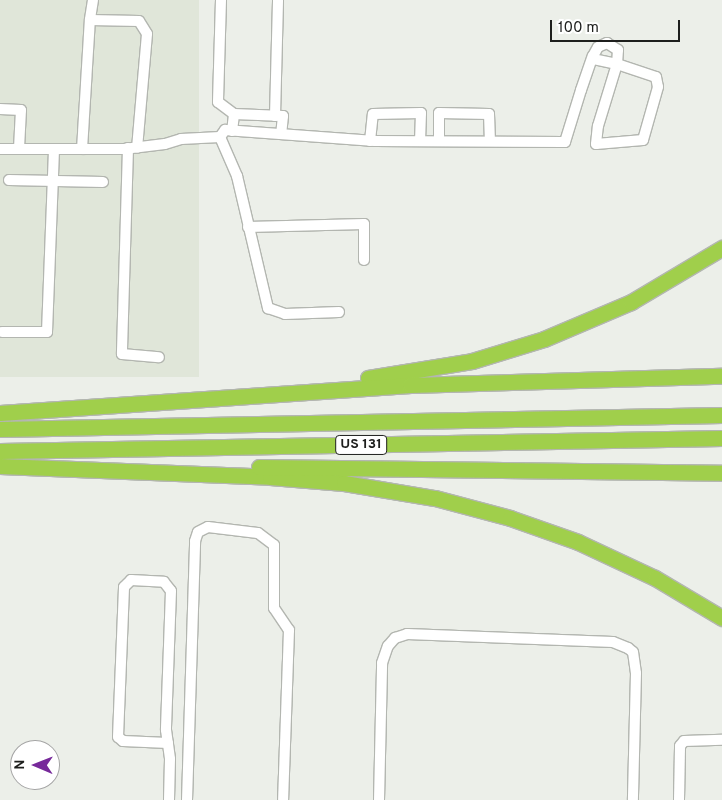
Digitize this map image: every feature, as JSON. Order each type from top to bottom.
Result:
[{"type":"highway","points":[[222,396],[428,370],[512,350],[586,323],[631,302],[722,248]]},
{"type":"highway","points":[[0,413],[222,396],[455,383],[722,376]]},
{"type":"highway","name":"US 131","points":[[0,429],[722,416]]},
{"type":"highway","name":"US 131","points":[[0,452],[722,438]]},
{"type":"highway","points":[[0,466],[85,468],[288,467],[722,473]]},
{"type":"highway","points":[[85,468],[344,483],[452,502],[510,518],[578,542],[655,578],[722,618]]},
{"type":"street","points":[[82,149],[90,20],[93,0]]},
{"type":"street","points":[[221,0],[218,102],[234,114],[282,116],[281,134]]},
{"type":"street","points":[[275,116],[278,0]]},
{"type":"street","points":[[90,20],[139,21],[144,26],[147,34],[133,148],[122,354],[159,357]]},
{"type":"street","points":[[0,149],[133,148],[165,144],[181,139],[220,137],[226,130],[370,141],[565,142],[592,58],[601,44],[612,44],[618,50],[618,64],[598,126],[596,144],[643,140],[658,87],[652,73],[618,64],[592,58]]},
{"type":"street","points":[[0,109],[21,110],[20,149]]},
{"type":"street","points":[[370,141],[373,114],[421,113],[420,141]]},
{"type":"street","points":[[439,141],[439,113],[489,114],[490,141]]},
{"type":"street","points":[[232,131],[234,114]]},
{"type":"street","points":[[220,137],[237,176],[268,308],[285,314],[339,312]]},
{"type":"street","points":[[2,332],[47,332],[54,149]]},
{"type":"street","points":[[8,180],[104,182]]},
{"type":"street","points":[[248,227],[364,224],[364,260]]},
{"type":"street","points":[[187,800],[195,541],[198,532],[208,527],[258,533],[274,545],[274,608],[288,630],[283,800]]},
{"type":"street","points":[[168,743],[124,741],[118,737],[124,587],[131,580],[164,582],[170,587],[169,800]]},
{"type":"street","points":[[379,800],[382,663],[388,646],[395,638],[407,634],[613,642],[628,648],[633,652],[636,673],[633,800]]},
{"type":"street","points":[[679,800],[680,746],[684,741],[722,740]]},
{"type":"shaded area","points":[[0,0],[199,0],[199,377],[0,377]]}]
